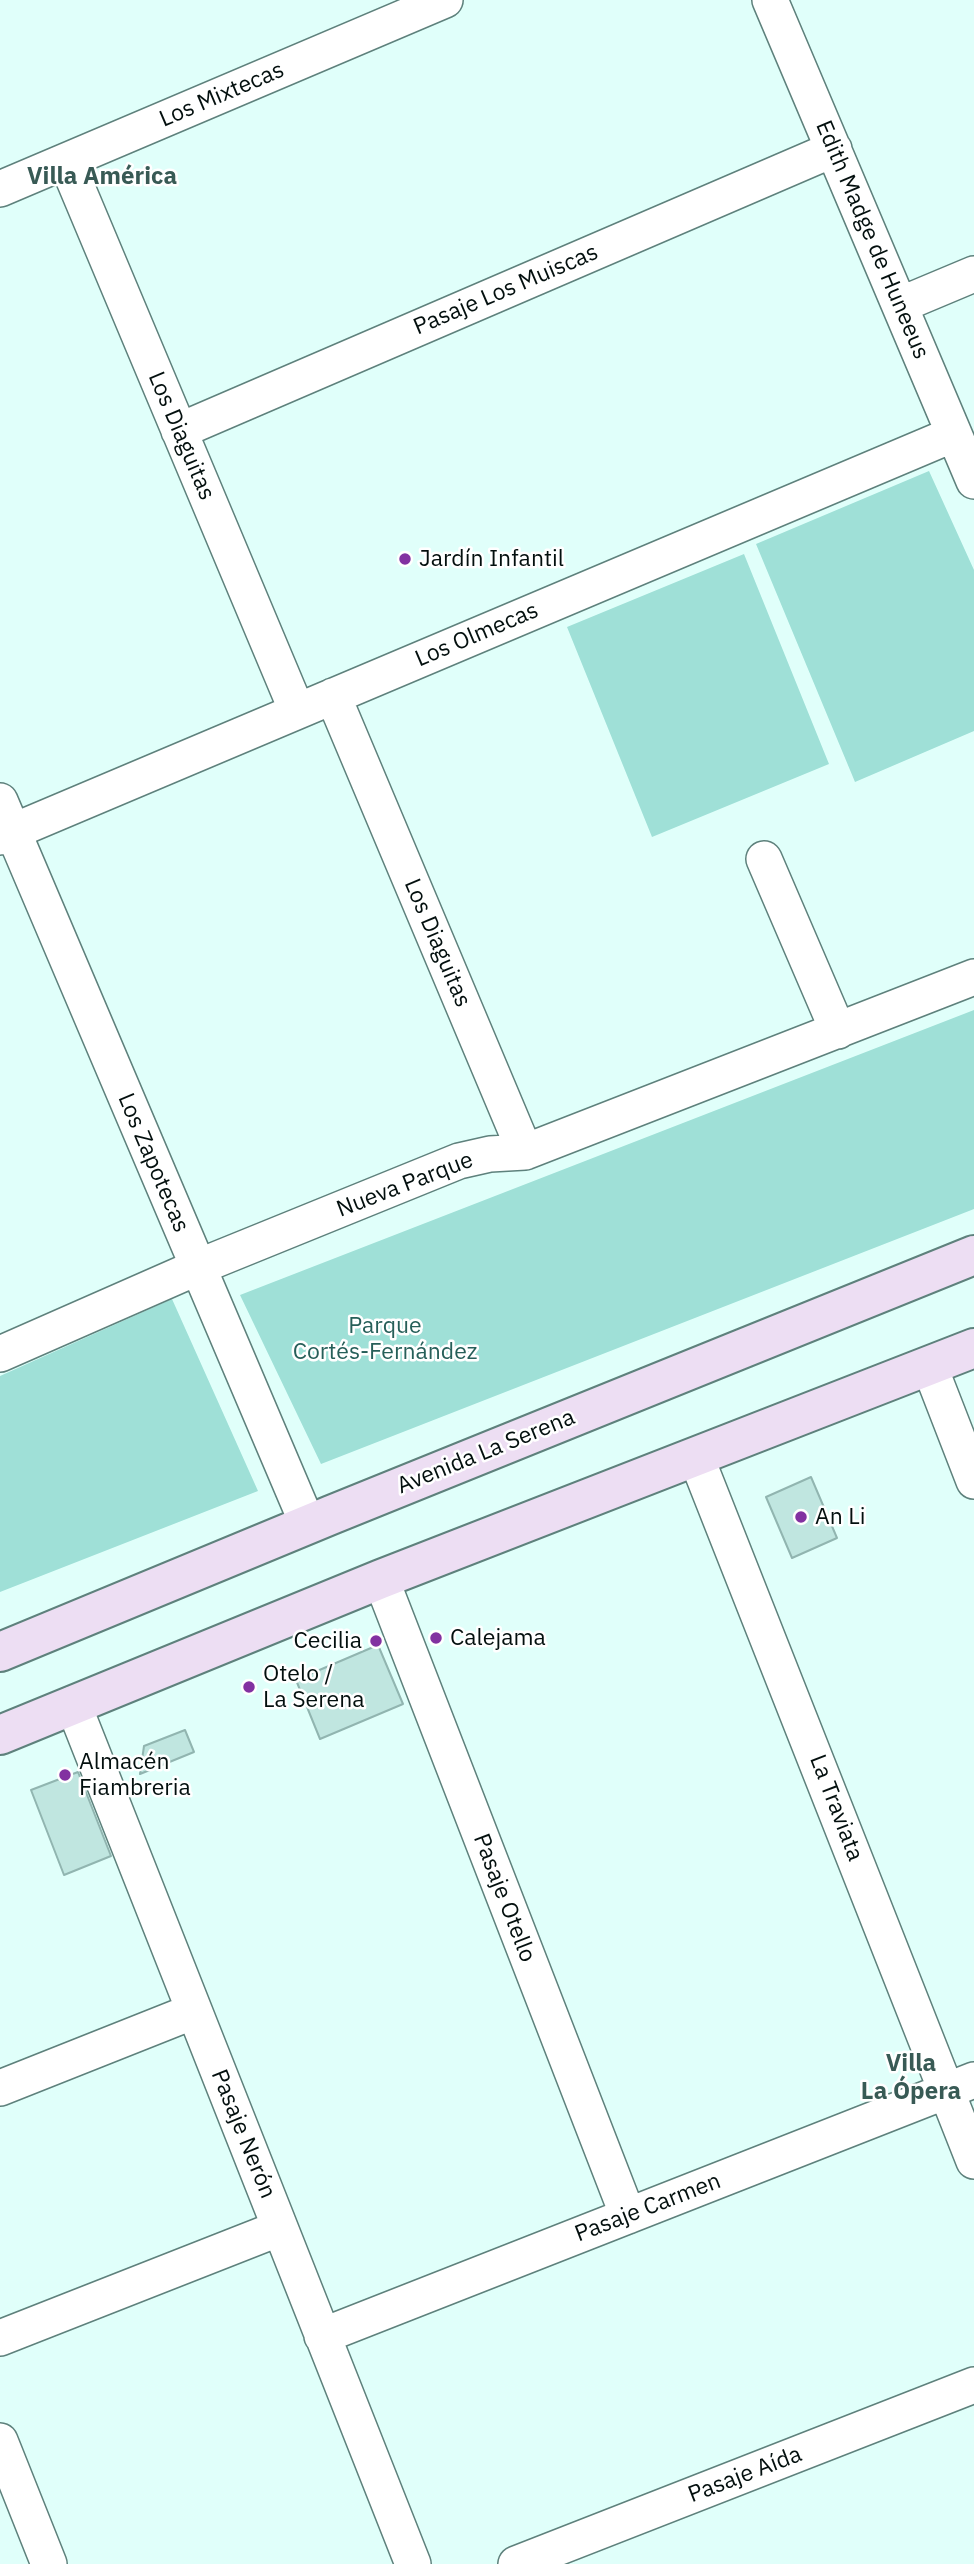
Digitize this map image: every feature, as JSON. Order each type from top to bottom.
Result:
[{"type":"main road","name":"Avenida La Serena","points":[[0,1652],[974,1255]]},
{"type":"main road","points":[[0,1734],[382,1579],[974,1348]]},
{"type":"street","name":"Edith Madge de Huneeus","points":[[770,0],[974,481]]},
{"type":"street","name":"Los Mixtecas","points":[[0,189],[431,3]]},
{"type":"street","name":"Pasaje Los Muiscas","points":[[179,431],[834,149]]},
{"type":"street","name":"Los Diaguitas","points":[[66,161],[298,711]]},
{"type":"street","points":[[900,305],[974,274]]},
{"type":"street","name":"Los Olmecas","points":[[4,823],[298,711],[954,434]]},
{"type":"street","name":"Los Diaguitas","points":[[333,696],[525,1152]]},
{"type":"street","name":"Los Zapotecas","points":[[4,823],[308,1525]]},
{"type":"street","points":[[764,859],[838,1031]]},
{"type":"street","name":"Nueva Parque","points":[[0,1354],[198,1267],[460,1161],[490,1154],[525,1152],[974,977]]},
{"type":"street","points":[[929,1365],[974,1481]]},
{"type":"street","name":"La Traviata","points":[[696,1457],[960,2086],[974,2161]]},
{"type":"street","name":"Pasaje Otello","points":[[382,1579],[628,2216]]},
{"type":"street","name":"Pasaje Nerón","points":[[73,1704],[413,2564]]},
{"type":"street","points":[[0,2088],[194,2011]]},
{"type":"street","name":"Pasaje Carmen","points":[[322,2336],[960,2086]]},
{"type":"street","points":[[0,2337],[280,2228]]},
{"type":"street","name":"Pasaje Aída","points":[[516,2564],[974,2385]]},
{"type":"street","points":[[0,2441],[49,2564]]},
{"type":"green space","points":[[929,471],[974,570],[974,731],[855,782],[756,544]]},
{"type":"green space","points":[[744,554],[829,764],[652,837],[567,627]]},
{"type":"green space","name":"Parque Cortés-Fernández","points":[[974,1010],[974,1209],[321,1464],[240,1295]]},
{"type":"green space","points":[[172,1299],[258,1491],[0,1592],[0,1376]]},
{"type":"building","name":"An Li","points":[[811,1477],[837,1538],[792,1558],[766,1497]]},
{"type":"building","points":[[378,1645],[403,1704],[320,1739],[296,1680]]},
{"type":"building","points":[[185,1730],[194,1752],[140,1774],[144,1746]]},
{"type":"building","points":[[78,1772],[111,1856],[64,1875],[31,1790]]},
{"type":"place","name":"Jardín Infantil","points":[[405,559]]},
{"type":"place","name":"An Li","points":[[801,1517]]},
{"type":"place","name":"Calejama","points":[[436,1638]]},
{"type":"place","name":"Cecilia","points":[[376,1641]]},
{"type":"place","name":"Otelo / La Serena","points":[[249,1687]]},
{"type":"place","name":"Almacén Fiambreria","points":[[65,1775]]},
{"type":"district","name":"Villa América","points":[[102,177]]},
{"type":"district","name":"Villa La Ópera","points":[[911,2078]]}]
